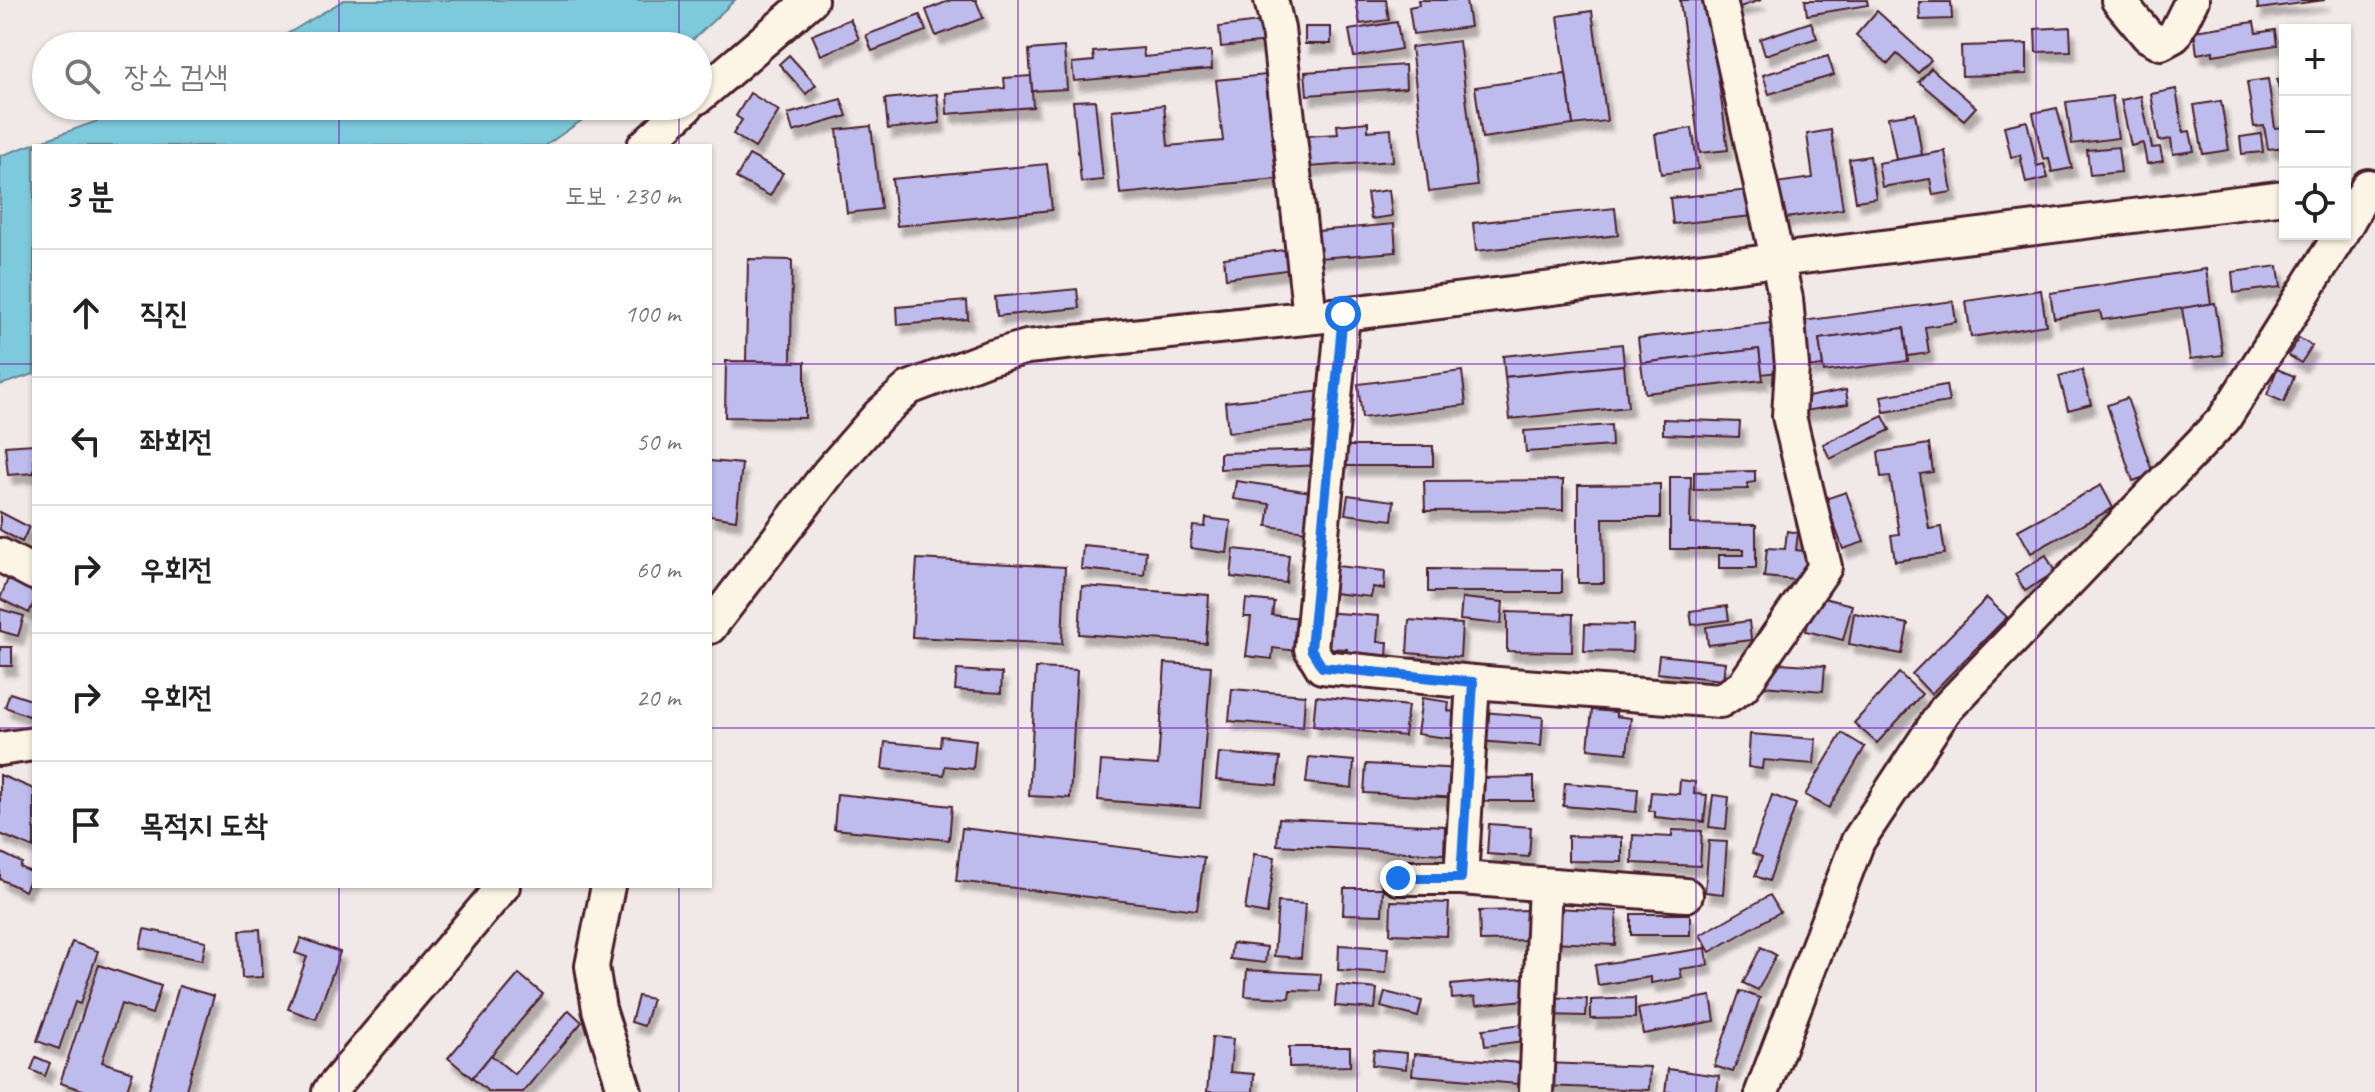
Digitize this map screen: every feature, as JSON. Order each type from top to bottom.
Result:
[{"type":"street","points":[[712,85],[811,0]]},
{"type":"street","points":[[1343,314],[1311,649],[1322,667],[1720,701],[1743,686],[1825,567],[1789,416],[1792,366],[1786,299],[1720,0]]},
{"type":"street","points":[[2118,0],[2148,36],[2161,43],[2174,36],[2192,0]]},
{"type":"street","points":[[1279,10],[1310,317]]},
{"type":"street","points":[[646,144],[672,120]]},
{"type":"street","points":[[2351,214],[2363,187]]},
{"type":"street","points":[[712,624],[829,472],[879,415],[909,388],[988,358],[1027,347],[1343,314],[2279,198]]},
{"type":"street","points":[[1762,1092],[1858,841],[1936,723],[1945,710],[2224,419],[2337,240]]},
{"type":"street","points":[[0,555],[32,572]]},
{"type":"street","points":[[1461,878],[1473,682]]},
{"type":"street","points":[[0,749],[32,744]]},
{"type":"street","points":[[1398,878],[1461,878],[1686,895]]},
{"type":"street","points":[[1536,1092],[1545,885]]},
{"type":"street","points":[[329,1092],[501,888]]},
{"type":"street","points":[[608,888],[592,966],[599,1009],[625,1092]]},
{"type":"water","points":[[344,0],[735,0],[701,32],[290,32]]},
{"type":"water","points":[[100,120],[582,120],[548,144],[33,144]]},
{"type":"water","points":[[32,144],[32,375],[0,385],[0,156]]},
{"type":"building","points":[[951,0],[976,0],[983,18],[936,36],[926,10]]},
{"type":"building","points":[[1356,0],[1386,0],[1389,20],[1360,24]]},
{"type":"building","points":[[1418,0],[1466,0],[1470,27],[1413,34],[1409,7],[1419,5]]},
{"type":"building","points":[[1680,0],[1708,0],[1728,150],[1700,153]]},
{"type":"building","points":[[1735,0],[1761,0],[1737,8]]},
{"type":"building","points":[[1805,0],[1867,0],[1868,5],[1807,15]]},
{"type":"building","points":[[2257,0],[2325,0],[2258,9]]},
{"type":"building","points":[[1919,2],[1951,2],[1952,19],[1920,20]]},
{"type":"building","points":[[1592,11],[1607,121],[1573,125],[1558,16]]},
{"type":"building","points":[[1877,11],[1931,60],[1918,73],[1897,54],[1888,64],[1856,35]]},
{"type":"building","points":[[920,15],[926,31],[872,51],[866,35]]},
{"type":"building","points":[[850,19],[859,39],[821,55],[812,35]]},
{"type":"building","points":[[1266,21],[1268,42],[1221,47],[1219,27]]},
{"type":"building","points":[[1397,22],[1401,49],[1354,57],[1349,30]]},
{"type":"building","points":[[1811,22],[1817,38],[1765,55],[1760,39]]},
{"type":"building","points":[[2254,22],[2256,33],[2275,30],[2277,45],[2213,55],[2213,51],[2197,54],[2194,31]]},
{"type":"building","points":[[1305,27],[1331,27],[1331,44],[1305,44]]},
{"type":"building","points":[[2070,27],[2071,51],[2036,52],[2035,29]]},
{"type":"building","points":[[1459,41],[1477,186],[1429,192],[1411,47]]},
{"type":"building","points":[[2027,44],[2027,74],[1962,76],[1961,46]]},
{"type":"building","points":[[1064,47],[1067,89],[1032,91],[1029,50]]},
{"type":"building","points":[[1143,48],[1144,57],[1211,51],[1212,69],[1074,81],[1072,63],[1094,61],[1093,52]]},
{"type":"building","points":[[789,55],[816,85],[806,94],[779,64]]},
{"type":"building","points":[[1828,56],[1834,75],[1769,94],[1763,75]]},
{"type":"building","points":[[1405,65],[1406,88],[1307,95],[1305,72]]},
{"type":"building","points":[[1931,68],[1976,107],[1964,120],[1919,82]]},
{"type":"building","points":[[1566,74],[1573,125],[1482,138],[1475,87]]},
{"type":"building","points":[[1266,75],[1277,179],[1120,194],[1112,110],[1164,105],[1168,146],[1223,141],[1216,80]]},
{"type":"building","points":[[1031,76],[1033,107],[947,114],[946,93],[1005,88],[1004,78]]},
{"type":"building","points":[[2268,79],[2275,128],[2279,128],[2279,148],[2268,149],[2264,126],[2254,127],[2247,82]]},
{"type":"building","points":[[2176,89],[2183,132],[2190,131],[2194,151],[2173,154],[2171,139],[2159,141],[2151,94]]},
{"type":"building","points":[[750,93],[779,111],[755,148],[733,134],[742,120],[736,116]]},
{"type":"building","points":[[937,94],[940,123],[888,129],[885,99]]},
{"type":"building","points":[[2112,96],[2118,138],[2072,144],[2066,102]]},
{"type":"building","points":[[2141,96],[2152,148],[2160,147],[2163,161],[2147,164],[2143,143],[2131,146],[2121,100]]},
{"type":"building","points":[[841,99],[847,116],[793,132],[788,114]]},
{"type":"building","points":[[1095,100],[1103,180],[1081,182],[1073,101]]},
{"type":"building","points":[[2221,101],[2229,150],[2203,154],[2194,105]]},
{"type":"building","points":[[2057,108],[2072,168],[2052,172],[2049,158],[2043,159],[2033,113]]},
{"type":"building","points":[[1915,113],[1922,155],[1896,160],[1888,117]]},
{"type":"building","points":[[2027,121],[2037,166],[2044,164],[2048,178],[2026,183],[2020,155],[2011,157],[2004,126]]},
{"type":"building","points":[[1368,122],[1368,131],[1391,129],[1393,161],[1308,167],[1306,136],[1338,134],[1337,125]]},
{"type":"building","points":[[871,126],[881,209],[847,213],[837,130]]},
{"type":"building","points":[[1692,128],[1698,169],[1661,174],[1655,134]]},
{"type":"building","points":[[1831,130],[1843,209],[1780,219],[1775,183],[1813,178],[1807,134]]},
{"type":"building","points":[[2261,134],[2263,152],[2242,154],[2240,137]]},
{"type":"building","points":[[2118,147],[2121,172],[2090,175],[2087,150]]},
{"type":"building","points":[[1945,151],[1952,192],[1933,195],[1930,179],[1882,187],[1878,163]]},
{"type":"building","points":[[749,155],[783,173],[770,196],[736,178]]},
{"type":"building","points":[[1870,156],[1876,198],[1856,201],[1849,159]]},
{"type":"building","points":[[1047,164],[1052,210],[897,226],[892,179]]},
{"type":"building","points":[[1389,190],[1392,216],[1371,219],[1367,193]]},
{"type":"building","points":[[1750,190],[1753,216],[1673,224],[1670,198]]},
{"type":"building","points":[[1615,208],[1618,235],[1476,251],[1473,223]]},
{"type":"building","points":[[1394,224],[1396,252],[1319,258],[1317,231]]},
{"type":"building","points":[[1290,249],[1293,269],[1226,278],[1224,258]]},
{"type":"building","points":[[748,259],[792,260],[791,362],[746,361]]},
{"type":"building","points":[[2278,266],[2281,287],[2234,293],[2232,272]]},
{"type":"building","points":[[2206,269],[2211,304],[2102,320],[2100,311],[2054,318],[2050,293]]},
{"type":"building","points":[[1077,289],[1079,308],[997,316],[995,297]]},
{"type":"building","points":[[2041,290],[2046,325],[1971,337],[1966,301]]},
{"type":"building","points":[[967,301],[968,319],[898,325],[897,307]]},
{"type":"building","points":[[1953,301],[1956,322],[1925,327],[1929,353],[1908,356],[1904,328],[1819,339],[1823,366],[1808,368],[1802,321]]},
{"type":"building","points":[[2215,303],[2223,355],[2190,359],[2182,308]]},
{"type":"building","points":[[1780,322],[1786,371],[1762,374],[1759,349],[1641,363],[1638,338]]},
{"type":"building","points":[[1904,328],[1908,361],[1824,372],[1819,339]]},
{"type":"building","points":[[2299,338],[2312,346],[2301,363],[2288,355]]},
{"type":"building","points":[[1622,344],[1624,365],[1505,377],[1503,356]]},
{"type":"building","points":[[1759,349],[1763,380],[1645,393],[1641,363]]},
{"type":"building","points":[[726,361],[805,362],[805,418],[725,417]]},
{"type":"building","points":[[1624,365],[1628,407],[1510,419],[1505,377]]},
{"type":"building","points":[[2277,369],[2294,376],[2284,402],[2267,395]]},
{"type":"building","points":[[2082,370],[2091,404],[2068,410],[2059,376]]},
{"type":"building","points":[[1462,371],[1466,405],[1362,418],[1358,384]]},
{"type":"building","points":[[1946,385],[1949,402],[1884,412],[1881,396]]},
{"type":"building","points":[[1846,390],[1848,404],[1798,412],[1796,399]]},
{"type":"building","points":[[1323,391],[1326,422],[1228,432],[1225,402]]},
{"type":"building","points":[[2127,398],[2153,474],[2133,481],[2107,405]]},
{"type":"building","points":[[1883,416],[1890,430],[1830,459],[1823,444]]},
{"type":"building","points":[[1663,419],[1740,422],[1739,437],[1663,434]]},
{"type":"building","points":[[1611,425],[1612,446],[1526,452],[1524,431]]},
{"type":"building","points":[[32,444],[32,473],[8,475],[5,446]]},
{"type":"building","points":[[1929,444],[1933,472],[1920,474],[1929,529],[1941,527],[1945,554],[1895,561],[1891,535],[1899,534],[1890,476],[1881,477],[1878,452]]},
{"type":"building","points":[[1345,446],[1433,446],[1433,466],[1345,466]]},
{"type":"building","points":[[1323,450],[1324,465],[1220,469],[1220,453]]},
{"type":"building","points":[[712,461],[742,464],[736,520],[712,516]]},
{"type":"building","points":[[1755,471],[1755,482],[1748,483],[1748,489],[1694,490],[1694,472]]},
{"type":"building","points":[[1670,477],[1691,477],[1690,524],[1756,525],[1756,568],[1719,568],[1719,555],[1744,555],[1744,549],[1670,549]]},
{"type":"building","points":[[1563,480],[1563,510],[1425,511],[1424,481]]},
{"type":"building","points":[[1236,481],[1312,492],[1306,531],[1267,526],[1270,504],[1233,499]]},
{"type":"building","points":[[1660,484],[1660,518],[1603,518],[1604,583],[1578,583],[1578,485]]},
{"type":"building","points":[[2101,485],[2113,508],[2031,553],[2018,530]]},
{"type":"building","points":[[1846,492],[1864,542],[1843,549],[1825,499]]},
{"type":"building","points":[[1348,495],[1394,501],[1392,520],[1345,514]]},
{"type":"building","points":[[0,512],[29,527],[22,542],[0,530]]},
{"type":"building","points":[[1206,518],[1231,521],[1227,553],[1190,548],[1193,526],[1205,527]]},
{"type":"building","points":[[1787,531],[1798,533],[1796,550],[1815,552],[1807,581],[1764,577],[1767,548],[1785,549]]},
{"type":"building","points":[[1083,545],[1146,551],[1144,575],[1081,569]]},
{"type":"building","points":[[1234,549],[1289,555],[1286,583],[1231,577]]},
{"type":"building","points":[[2046,555],[2055,572],[2025,591],[2015,574]]},
{"type":"building","points":[[917,559],[1065,567],[1062,644],[912,637]]},
{"type":"building","points":[[1326,565],[1385,571],[1384,589],[1373,587],[1371,597],[1333,593],[1333,584],[1324,583]]},
{"type":"building","points":[[1428,569],[1562,570],[1562,592],[1428,592]]},
{"type":"building","points":[[11,571],[32,581],[29,613],[0,599]]},
{"type":"building","points":[[1082,586],[1209,595],[1206,643],[1079,634]]},
{"type":"building","points":[[1815,596],[1852,605],[1843,640],[1806,631]]},
{"type":"building","points":[[1462,598],[1503,602],[1501,624],[1460,620]]},
{"type":"building","points":[[1987,598],[2007,617],[1931,694],[1912,674]]},
{"type":"building","points":[[1246,599],[1274,602],[1272,615],[1301,618],[1297,651],[1273,648],[1272,659],[1246,656],[1251,617],[1244,617]]},
{"type":"building","points":[[1727,606],[1729,620],[1692,625],[1690,611]]},
{"type":"building","points":[[0,609],[24,616],[18,636],[0,631]]},
{"type":"building","points":[[1321,612],[1379,616],[1377,642],[1388,642],[1387,658],[1346,655],[1347,649],[1319,648]]},
{"type":"building","points":[[1507,612],[1573,614],[1572,652],[1507,651]]},
{"type":"building","points":[[1854,613],[1908,624],[1902,654],[1849,644]]},
{"type":"building","points":[[1409,620],[1462,624],[1460,657],[1407,653]]},
{"type":"building","points":[[1749,621],[1751,640],[1708,645],[1706,627]]},
{"type":"building","points":[[1585,624],[1633,625],[1632,652],[1584,651]]},
{"type":"building","points":[[0,647],[12,647],[12,666],[0,666]]},
{"type":"building","points":[[1659,655],[1725,662],[1723,680],[1657,673]]},
{"type":"building","points":[[1763,662],[1825,666],[1823,691],[1762,686]]},
{"type":"building","points":[[1165,663],[1211,666],[1200,808],[1098,800],[1101,761],[1158,765]]},
{"type":"building","points":[[1036,668],[1077,670],[1070,798],[1029,796]]},
{"type":"building","points":[[957,670],[1002,673],[1001,693],[955,690]]},
{"type":"building","points":[[1899,673],[1922,694],[1877,743],[1854,723]]},
{"type":"building","points":[[1232,689],[1305,695],[1303,727],[1229,721]]},
{"type":"building","points":[[10,693],[32,700],[32,717],[5,707]]},
{"type":"building","points":[[1316,696],[1408,706],[1404,736],[1313,726]]},
{"type":"building","points":[[1422,698],[1449,702],[1448,711],[1465,714],[1462,740],[1417,734]]},
{"type":"building","points":[[1592,710],[1616,712],[1616,716],[1631,718],[1627,753],[1588,749]]},
{"type":"building","points":[[1482,712],[1543,717],[1541,746],[1479,741]]},
{"type":"building","points":[[1842,733],[1865,747],[1829,808],[1805,795]]},
{"type":"building","points":[[1750,734],[1816,739],[1814,764],[1763,760],[1762,769],[1748,767]]},
{"type":"building","points":[[941,736],[976,740],[973,769],[945,766],[944,775],[882,769],[885,742],[940,747]]},
{"type":"building","points":[[1219,753],[1280,758],[1277,785],[1216,780]]},
{"type":"building","points":[[1309,757],[1354,761],[1352,788],[1306,783]]},
{"type":"building","points":[[1366,764],[1463,769],[1461,798],[1364,793]]},
{"type":"building","points":[[0,775],[32,788],[32,847],[0,834]]},
{"type":"building","points":[[1534,777],[1534,801],[1484,801],[1483,778]]},
{"type":"building","points":[[1680,780],[1695,782],[1694,794],[1707,795],[1704,822],[1655,817],[1655,811],[1649,811],[1651,792],[1679,794]]},
{"type":"building","points":[[1565,783],[1638,789],[1636,812],[1563,806]]},
{"type":"building","points":[[837,794],[952,806],[949,840],[834,829]]},
{"type":"building","points":[[1713,795],[1729,797],[1726,829],[1709,827]]},
{"type":"building","points":[[1772,795],[1796,804],[1769,881],[1755,876],[1762,857],[1752,853]]},
{"type":"building","points":[[1279,818],[1445,826],[1444,854],[1277,845]]},
{"type":"building","points":[[1489,824],[1531,827],[1529,857],[1487,854]]},
{"type":"building","points":[[962,828],[1204,857],[1197,910],[956,881]]},
{"type":"building","points":[[1672,830],[1702,831],[1700,866],[1632,863],[1633,835],[1672,837]]},
{"type":"building","points":[[1568,836],[1622,837],[1622,862],[1568,861]]},
{"type":"building","points":[[1709,841],[1727,842],[1723,894],[1705,892]]},
{"type":"building","points":[[0,852],[22,863],[20,867],[32,873],[25,891],[0,879]]},
{"type":"building","points":[[1254,854],[1275,857],[1267,914],[1245,910]]},
{"type":"building","points":[[1344,888],[1383,888],[1382,915],[1343,914]]},
{"type":"building","points":[[1770,895],[1780,912],[1710,952],[1700,935]]},
{"type":"building","points":[[1391,901],[1449,903],[1447,936],[1390,934]]},
{"type":"building","points":[[1278,902],[1305,904],[1301,958],[1274,956]]},
{"type":"building","points":[[1553,908],[1617,911],[1615,945],[1551,942]]},
{"type":"building","points":[[1532,910],[1532,940],[1480,941],[1479,911]]},
{"type":"building","points":[[1631,914],[1690,914],[1690,935],[1631,935]]},
{"type":"building","points":[[144,929],[206,941],[202,960],[140,948]]},
{"type":"building","points":[[260,929],[263,977],[242,978],[240,930]]},
{"type":"building","points":[[301,938],[340,952],[316,1019],[288,1009],[307,957],[295,953]]},
{"type":"building","points":[[72,942],[98,951],[80,1004],[75,1002],[59,1049],[37,1041]]},
{"type":"building","points":[[1232,943],[1267,947],[1265,963],[1230,959]]},
{"type":"building","points":[[1339,945],[1388,948],[1386,973],[1338,970]]},
{"type":"building","points":[[1761,947],[1776,955],[1758,990],[1743,983]]},
{"type":"building","points":[[1706,948],[1708,965],[1680,969],[1682,978],[1651,983],[1651,977],[1598,985],[1595,965]]},
{"type":"building","points":[[99,965],[161,986],[152,1014],[121,1004],[102,1062],[133,1072],[126,1092],[89,1092],[60,1083]]},
{"type":"building","points":[[1247,970],[1321,974],[1320,991],[1290,990],[1289,998],[1245,996]]},
{"type":"building","points":[[519,974],[543,994],[472,1078],[448,1058]]},
{"type":"building","points":[[1532,977],[1534,999],[1476,1005],[1475,997],[1452,999],[1451,985]]},
{"type":"building","points":[[1337,985],[1377,989],[1375,1009],[1335,1006]]},
{"type":"building","points":[[179,986],[214,996],[186,1089],[197,1092],[148,1092]]},
{"type":"building","points":[[1740,991],[1760,998],[1733,1072],[1714,1066]]},
{"type":"building","points":[[1385,992],[1422,1001],[1418,1017],[1381,1007]]},
{"type":"building","points":[[638,996],[652,999],[644,1026],[631,1022]]},
{"type":"building","points":[[1711,996],[1715,1021],[1643,1034],[1638,1009]]},
{"type":"building","points":[[1547,997],[1587,999],[1586,1016],[1546,1015]]},
{"type":"building","points":[[1635,998],[1635,1018],[1591,1019],[1591,1000]]},
{"type":"building","points":[[569,1010],[582,1022],[523,1092],[489,1092],[472,1078],[491,1055],[514,1074]]},
{"type":"building","points":[[1531,1023],[1533,1040],[1485,1046],[1483,1029]]},
{"type":"building","points":[[1212,1037],[1233,1039],[1230,1072],[1254,1074],[1253,1092],[1207,1092]]},
{"type":"building","points":[[1289,1047],[1350,1047],[1350,1066],[1289,1067]]},
{"type":"building","points":[[1374,1050],[1407,1053],[1406,1069],[1372,1065]]},
{"type":"building","points":[[1414,1054],[1532,1064],[1530,1085],[1412,1075]]},
{"type":"building","points":[[36,1057],[50,1063],[45,1076],[31,1070]]},
{"type":"building","points":[[1544,1063],[1650,1067],[1649,1090],[1543,1086]]},
{"type":"building","points":[[1668,1069],[1719,1076],[1717,1092],[1665,1092]]},
{"type":"route","points":[[1343,314],[1311,649],[1322,667],[1473,682],[1461,878],[1398,878]]}]
